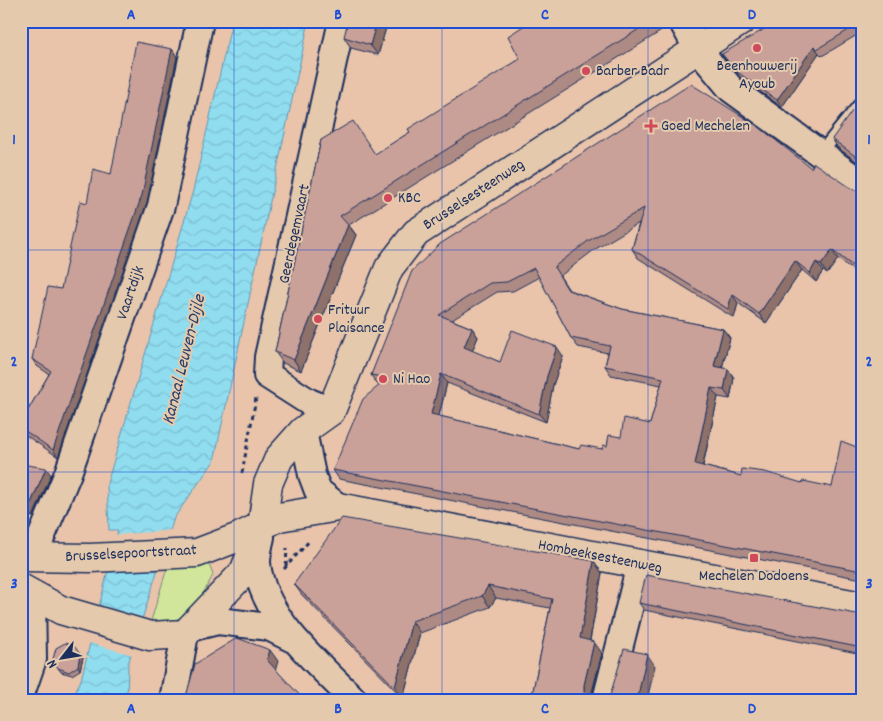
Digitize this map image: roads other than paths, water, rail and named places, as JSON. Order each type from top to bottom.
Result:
[{"type":"main road","name":"Brusselsesteenweg","points":[[330,411],[389,268],[416,233],[740,21]]},
{"type":"main road","points":[[27,592],[75,615],[150,636],[189,630],[244,572],[262,526],[268,484],[279,458],[303,431],[330,411]]},
{"type":"main road","name":"Hombeeksesteenweg","points":[[262,526],[290,514],[338,508],[862,606]]},
{"type":"main road","name":"Brusselsepoortstraat","points":[[27,557],[90,558],[197,553],[262,526]]},
{"type":"street","name":"Vaartdijk","points":[[27,557],[68,473],[161,206],[200,21]]},
{"type":"street","name":"Geerdegemvaart","points":[[330,411],[309,402],[267,375],[268,357],[342,21]]},
{"type":"street","points":[[682,21],[697,48],[731,89],[862,184]]},
{"type":"street","name":"Hombeeksesteenweg","points":[[303,431],[312,475],[318,491],[338,508]]},
{"type":"street","points":[[262,526],[257,562],[275,612],[295,640],[354,700]]},
{"type":"street","points":[[606,700],[640,565]]},
{"type":"street","points":[[21,694],[33,659],[27,592]]},
{"type":"street","points":[[174,700],[189,630],[218,621],[269,627],[295,640]]},
{"type":"lane","points":[[820,154],[862,102]]},
{"type":"water","name":"Kanaal Leuven-Dijle","points":[[232,21],[309,21],[214,461],[174,518],[128,664],[127,700],[71,700],[81,680],[118,530],[109,530],[107,484],[193,191]]},
{"type":"place","name":"Beenhouwerij Ayoub","points":[[757,48]]},
{"type":"place","name":"Barber Badr","points":[[586,71]]},
{"type":"place","name":"Goed Mechelen","points":[[651,126]]},
{"type":"place","name":"KBC","points":[[388,198]]},
{"type":"place","name":"Frituur Plaisance","points":[[318,319]]},
{"type":"place","name":"Ni Hao","points":[[383,379]]},
{"type":"place","name":"Mechelen Dodoens","points":[[754,558]]}]
